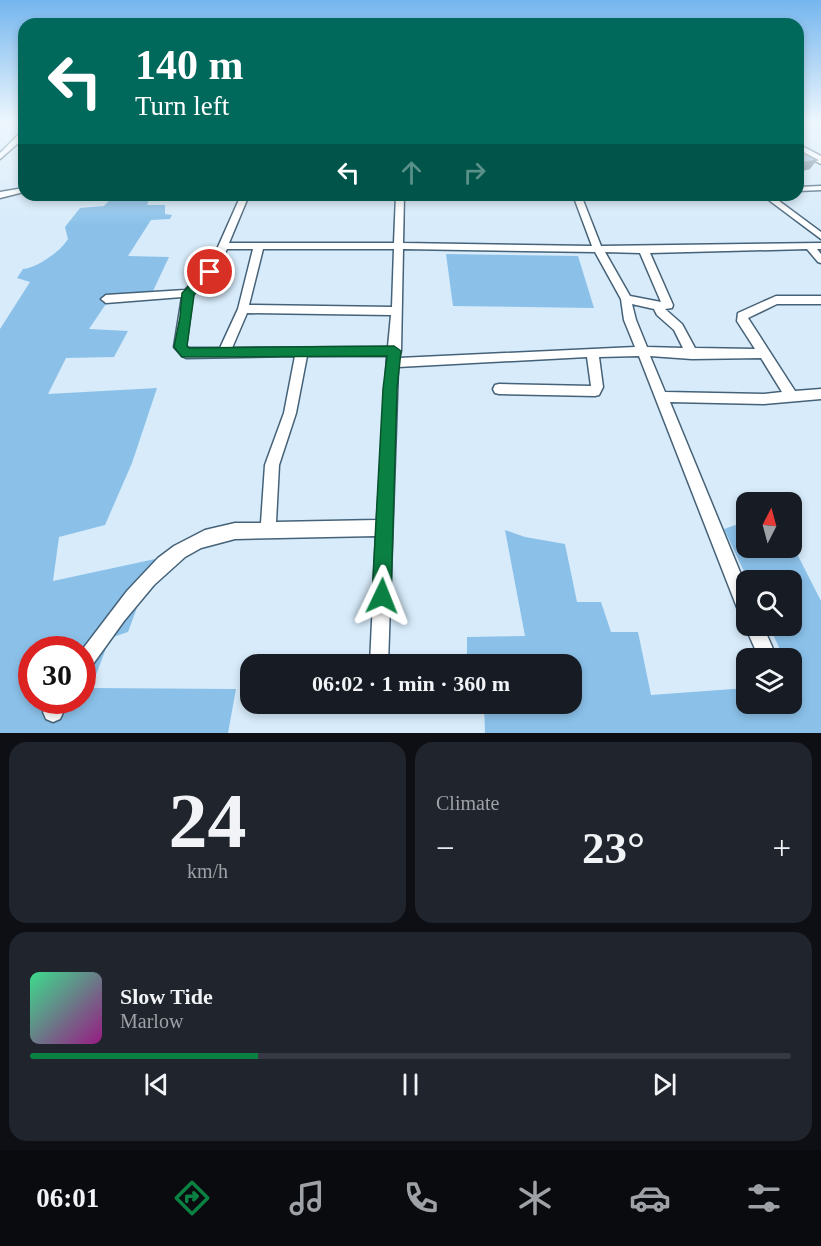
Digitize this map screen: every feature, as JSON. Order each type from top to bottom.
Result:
[{"type":"street","points":[[804,189],[821,188]]},
{"type":"street","points":[[0,195],[18,191]]},
{"type":"street","points":[[242,201],[214,267],[188,293],[180,347],[182,351],[224,353],[302,351],[394,357],[644,351],[692,354],[765,354]]},
{"type":"street","points":[[379,654],[390,389],[397,311],[400,201]]},
{"type":"street","points":[[579,201],[597,248],[626,299],[630,320],[736,582]]},
{"type":"street","points":[[775,201],[816,228],[821,236]]},
{"type":"street","points":[[222,246],[644,250],[821,246]]},
{"type":"street","points":[[224,353],[243,309],[259,246]]},
{"type":"street","points":[[810,246],[821,260]]},
{"type":"street","points":[[626,299],[658,306],[668,305],[644,250]]},
{"type":"street","points":[[106,299],[188,293]]},
{"type":"street","points":[[791,396],[742,316],[776,300],[821,300]]},
{"type":"street","points":[[658,306],[661,312],[678,327],[692,354]]},
{"type":"street","points":[[243,309],[397,311]]},
{"type":"street","points":[[268,530],[272,465],[290,413],[302,351]]},
{"type":"street","points":[[499,389],[596,391],[592,352]]},
{"type":"street","points":[[663,397],[764,399],[821,394]]},
{"type":"street","points":[[96,647],[133,598],[175,555],[193,543],[212,535],[268,530],[384,528]]},
{"type":"shaded area","points":[[109,201],[149,201],[147,205],[165,205],[165,214],[172,215],[170,219],[151,220],[128,256],[169,257],[153,291],[112,295],[89,329],[128,331],[114,357],[66,358],[48,394],[157,388],[132,463],[105,525],[59,537],[53,581],[155,559],[128,632],[110,638],[96,675],[96,636],[18,636],[18,714],[96,714],[96,688],[236,689],[228,733],[0,733],[0,329],[30,282],[17,278],[23,269],[42,262],[65,244],[68,239],[65,227],[80,208],[104,206]]},
{"type":"shaded area","points":[[446,254],[578,256],[594,308],[453,306]]},
{"type":"shaded area","points":[[736,525],[736,554],[724,529]]},
{"type":"shaded area","points":[[505,530],[525,537],[565,544],[577,602],[601,602],[611,632],[638,632],[651,695],[736,689],[736,714],[802,714],[802,648],[779,648],[774,636],[802,636],[802,570],[743,570],[738,558],[799,558],[821,601],[821,733],[485,733],[484,714],[582,714],[582,654],[467,654],[467,637],[525,636]]},
{"type":"building","points":[[804,156],[810,156],[817,160],[804,163]]},
{"type":"route","points":[[210,272],[188,293],[180,347],[186,353],[394,351],[390,389],[382,596]]}]
